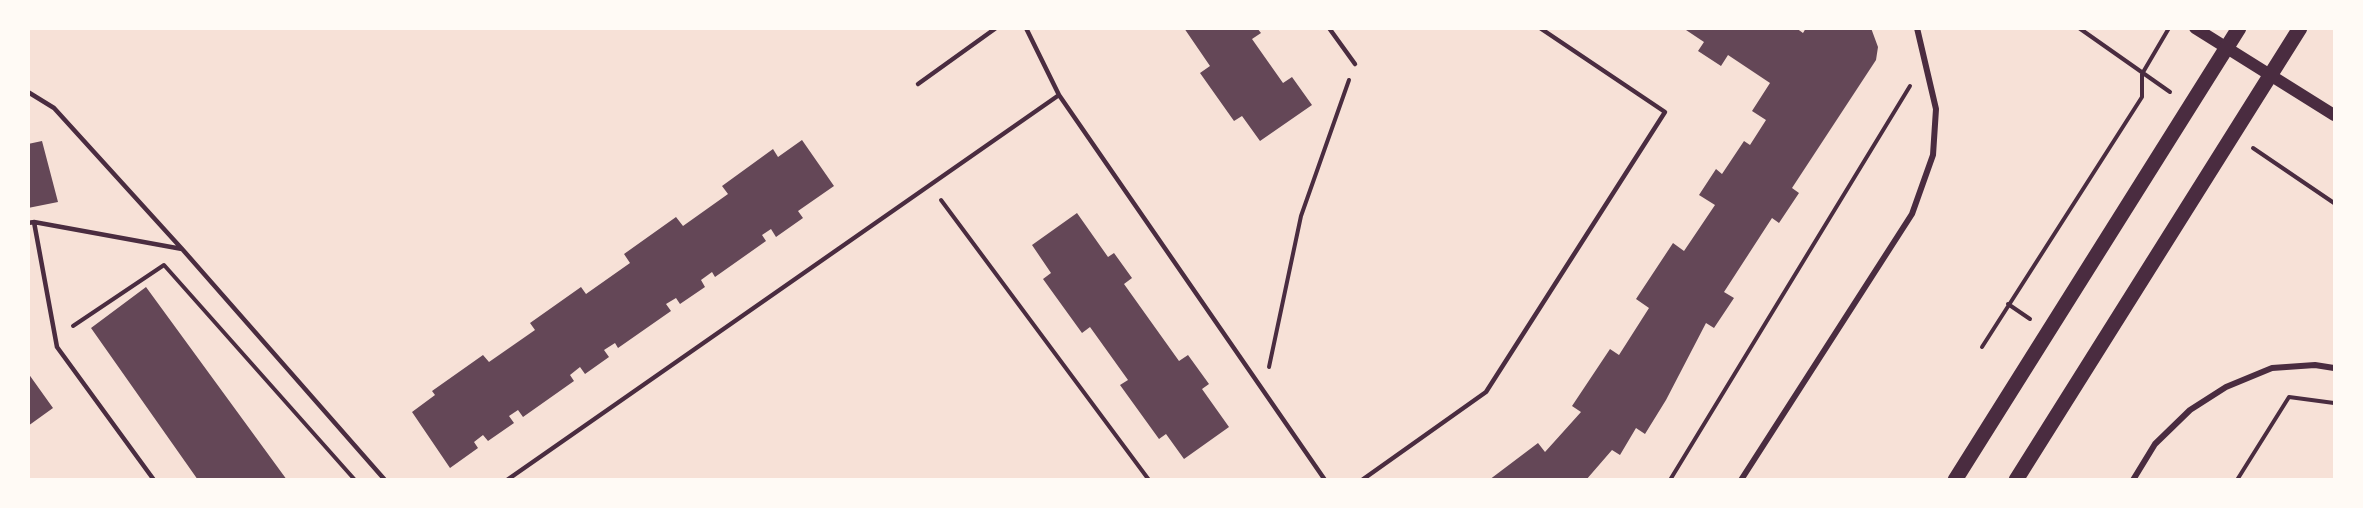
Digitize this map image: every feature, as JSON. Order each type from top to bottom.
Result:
[{"type":"main road","points":[[2195,28],[2334,115]]},
{"type":"main road","points":[[1955,480],[2240,28]]},
{"type":"main road","points":[[2016,480],[2300,28]]},
{"type":"street","points":[[1741,480],[1912,214],[1933,155],[1936,109],[1917,28]]},
{"type":"street","points":[[2133,480],[2155,444],[2190,410],[2226,387],[2272,368],[2316,365],[2334,368]]},
{"type":"lane","points":[[918,84],[996,28]]},
{"type":"lane","points":[[1026,28],[1059,95],[1325,480]]},
{"type":"lane","points":[[1329,28],[1355,64]]},
{"type":"lane","points":[[1362,480],[1486,392],[1665,112],[1540,28]]},
{"type":"lane","points":[[28,92],[54,108],[183,250],[385,480]]},
{"type":"lane","points":[[507,480],[1059,95]]},
{"type":"lane","points":[[154,480],[57,347],[31,222],[183,250]]},
{"type":"path","points":[[2079,28],[2190,106]]},
{"type":"path","points":[[1982,347],[2142,97],[2142,74],[2169,28]]},
{"type":"path","points":[[1670,480],[1926,59]]},
{"type":"path","points":[[1264,392],[1301,216],[1355,64]]},
{"type":"path","points":[[2234,135],[2334,203]]},
{"type":"path","points":[[930,185],[1149,480]]},
{"type":"path","points":[[69,329],[164,265],[355,480]]},
{"type":"path","points":[[2237,480],[2289,397],[2334,402]]},
{"type":"building","points":[[1184,28],[1257,28],[1261,33],[1252,39],[1283,83],[1292,77],[1312,105],[1260,141],[1242,116],[1234,121],[1200,73],[1210,66]]},
{"type":"building","points":[[1683,28],[1796,28],[1803,33],[1806,28],[1871,28],[1878,47],[1876,60],[1792,188],[1799,193],[1779,223],[1772,218],[1724,292],[1734,298],[1714,328],[1706,323],[1666,400],[1645,434],[1636,428],[1620,455],[1612,450],[1586,480],[1489,480],[1538,443],[1545,452],[1581,412],[1572,406],[1610,349],[1619,355],[1649,308],[1636,299],[1673,243],[1684,251],[1715,205],[1699,195],[1716,169],[1722,174],[1744,141],[1750,145],[1766,120],[1752,111],[1770,83],[1728,55],[1721,66],[1698,51],[1704,42]]},
{"type":"building","points":[[802,140],[834,186],[798,211],[803,218],[776,237],[771,229],[762,235],[766,241],[715,277],[712,272],[701,280],[705,287],[680,304],[676,298],[666,304],[671,311],[618,348],[615,343],[604,350],[609,357],[585,374],[580,367],[570,375],[574,381],[523,417],[518,410],[509,416],[514,423],[488,441],[483,435],[474,442],[478,448],[450,468],[412,412],[435,395],[432,391],[483,355],[489,362],[535,330],[530,323],[581,287],[586,294],[630,263],[624,254],[676,217],[683,226],[728,194],[722,186],[773,149],[778,157]]},
{"type":"building","points":[[42,141],[58,202],[28,208],[28,144]]},
{"type":"building","points":[[1077,213],[1108,257],[1114,253],[1132,278],[1124,284],[1179,361],[1188,355],[1209,384],[1202,389],[1229,427],[1184,459],[1166,434],[1159,439],[1120,385],[1128,380],[1090,327],[1082,333],[1043,279],[1051,273],[1032,245]]},
{"type":"building","points":[[146,287],[287,480],[198,480],[91,328]]},
{"type":"building","points":[[28,373],[53,408],[28,426]]}]
